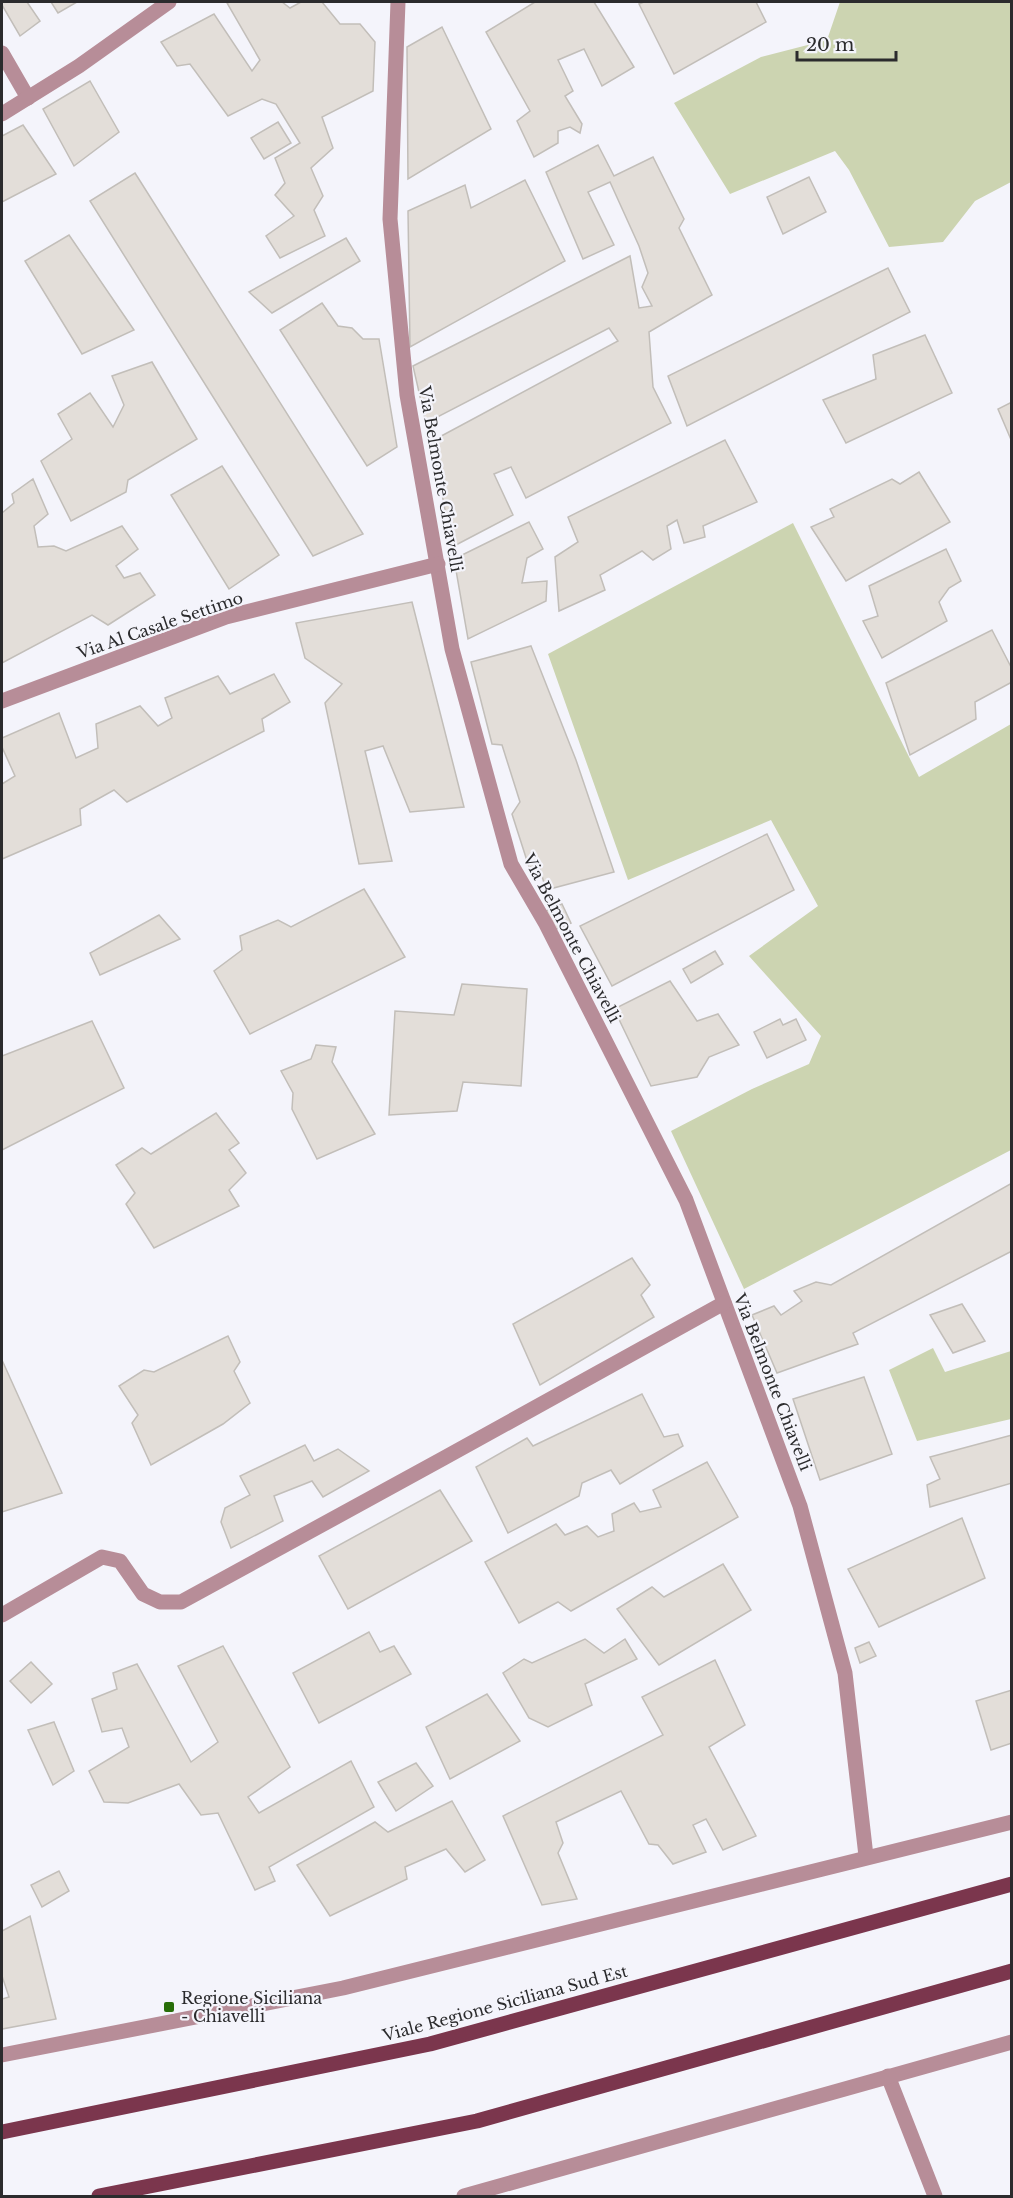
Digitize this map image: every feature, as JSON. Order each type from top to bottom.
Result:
[{"type":"main road","name":"Viale Regione Siciliana Sud Est","points":[[2,2132],[430,2044],[1011,1884]]},
{"type":"main road","points":[[99,2196],[477,2121],[1011,1971]]},
{"type":"street","points":[[2,114],[79,66],[169,2]]},
{"type":"street","name":"Via Belmonte Chiavelli","points":[[398,2],[390,219],[406,395],[452,649],[511,864],[546,924],[686,1200],[800,1506],[845,1673],[866,1856]]},
{"type":"street","points":[[2,53],[28,98]]},
{"type":"street","name":"Via Al Casale Settimo","points":[[2,702],[226,617],[438,564]]},
{"type":"street","points":[[2,1615],[102,1557],[120,1562],[143,1594],[160,1602],[181,1602],[724,1303]]},
{"type":"street","points":[[2,2055],[343,1988],[866,1856],[1011,1822]]},
{"type":"street","points":[[464,2196],[1011,2042]]},
{"type":"street","points":[[888,2076],[935,2196]]},
{"type":"green space","points":[[840,2],[1011,2],[1011,182],[975,201],[943,242],[889,247],[849,170],[835,151],[730,194],[674,103],[761,57],[827,40]]},
{"type":"green space","points":[[793,523],[919,777],[1011,724],[1011,1150],[744,1289],[671,1131],[752,1089],[809,1064],[821,1036],[749,956],[818,906],[771,820],[628,880],[548,654]]},
{"type":"green space","points":[[933,1348],[945,1372],[1011,1351],[1011,1419],[917,1441],[889,1370]]},
{"type":"building","points":[[2,2],[27,2],[40,21],[20,36]]},
{"type":"building","points":[[51,2],[77,2],[58,13]]},
{"type":"building","points":[[282,2],[290,8],[301,2],[322,2],[340,24],[360,24],[375,42],[373,91],[322,117],[333,148],[311,168],[323,196],[314,210],[325,236],[280,258],[266,236],[294,216],[275,195],[285,183],[275,158],[300,143],[276,104],[262,99],[228,116],[190,64],[177,66],[161,42],[214,14],[252,71],[260,60],[227,3]]},
{"type":"building","points":[[535,2],[594,2],[634,67],[602,86],[584,49],[558,60],[573,91],[565,96],[582,124],[580,133],[570,127],[558,131],[558,143],[534,157],[517,121],[530,111],[486,32]]},
{"type":"building","points":[[644,2],[756,2],[766,22],[674,74],[639,4]]},
{"type":"building","points":[[442,27],[491,129],[408,179],[407,47]]},
{"type":"building","points":[[90,81],[119,132],[74,166],[43,109]]},
{"type":"building","points":[[278,122],[291,143],[264,159],[251,138]]},
{"type":"building","points":[[23,125],[56,174],[2,202],[2,136]]},
{"type":"building","points":[[598,145],[614,176],[653,157],[684,219],[679,228],[712,295],[649,332],[653,387],[671,423],[526,498],[511,467],[494,474],[513,515],[452,547],[432,441],[618,341],[609,328],[426,423],[413,366],[630,256],[639,308],[652,306],[642,287],[648,273],[639,246],[610,182],[588,192],[614,245],[583,259],[546,172]]},
{"type":"building","points":[[135,173],[363,534],[313,556],[90,201]]},
{"type":"building","points":[[809,177],[826,212],[783,234],[767,197]]},
{"type":"building","points":[[525,180],[565,261],[410,347],[408,211],[465,185],[471,208]]},
{"type":"building","points":[[69,235],[134,330],[82,354],[25,261]]},
{"type":"building","points":[[346,238],[360,261],[272,313],[249,292]]},
{"type":"building","points":[[888,268],[910,312],[687,426],[668,376]]},
{"type":"building","points":[[322,303],[338,326],[352,328],[363,339],[379,339],[397,447],[367,466],[280,330]]},
{"type":"building","points":[[925,335],[952,393],[846,443],[823,400],[876,379],[873,355]]},
{"type":"building","points":[[152,362],[197,439],[128,480],[126,492],[71,521],[41,461],[72,439],[58,414],[90,393],[113,427],[124,405],[112,376]]},
{"type":"building","points":[[1012,402],[1012,442],[998,409]]},
{"type":"building","points":[[725,440],[757,502],[703,526],[705,537],[684,543],[677,520],[667,526],[671,549],[653,560],[642,551],[600,575],[605,590],[559,611],[555,557],[578,542],[568,517]]},
{"type":"building","points":[[222,466],[279,555],[229,589],[171,495]]},
{"type":"building","points":[[919,472],[950,522],[846,581],[811,527],[834,517],[830,509],[892,479],[900,484]]},
{"type":"building","points":[[33,479],[48,514],[34,526],[38,547],[54,546],[66,551],[122,526],[138,549],[116,566],[124,578],[140,573],[155,595],[108,625],[92,615],[2,663],[2,513],[14,503],[12,494]]},
{"type":"building","points":[[529,522],[543,549],[527,558],[522,583],[547,581],[546,601],[468,639],[454,559]]},
{"type":"building","points":[[946,549],[961,581],[949,588],[939,602],[947,621],[882,658],[863,621],[878,616],[869,586]]},
{"type":"building","points":[[412,602],[464,807],[410,812],[383,746],[365,751],[392,861],[359,864],[325,703],[342,684],[305,658],[296,623]]},
{"type":"building","points":[[992,630],[1012,669],[1012,682],[975,702],[976,719],[910,755],[886,683]]},
{"type":"building","points":[[531,646],[576,760],[614,872],[546,890],[540,869],[529,867],[512,814],[520,802],[502,745],[492,744],[471,662]]},
{"type":"building","points":[[274,674],[290,702],[262,719],[264,731],[127,802],[114,790],[80,809],[81,825],[2,859],[2,784],[15,776],[2,747],[2,738],[59,713],[76,758],[98,748],[96,724],[140,706],[158,726],[172,718],[165,698],[218,676],[230,694]]},
{"type":"building","points":[[767,834],[794,890],[612,986],[580,926]]},
{"type":"building","points":[[364,889],[405,957],[250,1034],[214,971],[242,950],[240,936],[278,920],[291,927]]},
{"type":"building","points":[[562,904],[571,923],[554,930],[546,911]]},
{"type":"building","points":[[159,915],[180,939],[100,975],[90,953]]},
{"type":"building","points":[[715,951],[723,964],[691,983],[683,969]]},
{"type":"building","points":[[670,981],[697,1021],[718,1014],[739,1045],[709,1057],[697,1077],[651,1086],[614,1009]]},
{"type":"building","points":[[462,984],[527,989],[521,1086],[463,1082],[457,1111],[389,1115],[395,1011],[454,1015]]},
{"type":"building","points":[[780,1019],[783,1025],[796,1019],[806,1040],[767,1058],[754,1032]]},
{"type":"building","points":[[92,1021],[124,1088],[2,1150],[2,1056]]},
{"type":"building","points":[[316,1045],[336,1047],[332,1062],[375,1134],[317,1159],[292,1109],[293,1093],[281,1071],[311,1059]]},
{"type":"building","points":[[216,1113],[239,1143],[229,1150],[246,1173],[229,1190],[239,1206],[154,1248],[126,1204],[135,1193],[116,1165],[142,1148],[151,1154]]},
{"type":"building","points":[[1012,1183],[1012,1251],[853,1333],[858,1344],[777,1373],[752,1315],[774,1306],[781,1315],[802,1301],[794,1291],[816,1282],[831,1285]]},
{"type":"building","points":[[632,1258],[650,1285],[641,1295],[654,1317],[540,1385],[513,1324]]},
{"type":"building","points":[[962,1304],[985,1341],[953,1353],[930,1315]]},
{"type":"building","points":[[228,1336],[240,1362],[234,1371],[250,1403],[223,1424],[151,1465],[132,1423],[138,1415],[119,1386],[144,1370],[154,1372]]},
{"type":"building","points":[[2,1360],[62,1493],[2,1512]]},
{"type":"building","points":[[864,1377],[892,1454],[820,1480],[793,1399]]},
{"type":"building","points":[[642,1394],[664,1437],[678,1434],[683,1446],[620,1484],[611,1470],[582,1483],[579,1496],[508,1533],[476,1467],[527,1438],[533,1446]]},
{"type":"building","points":[[1012,1435],[1012,1483],[930,1507],[927,1485],[940,1479],[930,1457]]},
{"type":"building","points":[[305,1445],[314,1461],[338,1449],[369,1471],[323,1497],[312,1481],[274,1496],[283,1521],[231,1548],[221,1522],[225,1508],[250,1495],[240,1476]]},
{"type":"building","points":[[707,1462],[738,1517],[571,1611],[558,1602],[519,1623],[485,1562],[556,1524],[565,1535],[587,1526],[598,1537],[614,1531],[612,1514],[634,1503],[640,1512],[661,1507],[653,1490]]},
{"type":"building","points":[[440,1490],[472,1541],[348,1609],[319,1556]]},
{"type":"building","points":[[962,1518],[985,1578],[879,1627],[848,1569]]},
{"type":"building","points":[[723,1564],[751,1610],[659,1665],[617,1609],[652,1587],[664,1597]]},
{"type":"building","points":[[369,1632],[380,1652],[394,1646],[411,1674],[319,1723],[293,1673]]},
{"type":"building","points":[[585,1639],[604,1653],[625,1639],[637,1659],[585,1684],[592,1705],[548,1727],[529,1718],[503,1673],[524,1659],[532,1663]]},
{"type":"building","points":[[869,1642],[876,1656],[860,1663],[855,1648]]},
{"type":"building","points":[[223,1646],[290,1767],[248,1797],[259,1813],[351,1761],[374,1807],[269,1867],[275,1881],[255,1890],[218,1813],[201,1815],[179,1784],[128,1803],[104,1802],[89,1771],[129,1747],[122,1728],[102,1732],[92,1699],[117,1689],[113,1673],[137,1664],[191,1762],[218,1742],[178,1666]]},
{"type":"building","points":[[715,1660],[745,1725],[709,1747],[756,1836],[723,1850],[706,1819],[693,1825],[706,1852],[673,1864],[658,1845],[649,1844],[621,1791],[556,1822],[563,1843],[558,1853],[577,1899],[542,1905],[503,1816],[663,1735],[642,1697]]},
{"type":"building","points":[[31,1662],[52,1684],[31,1703],[10,1681]]},
{"type":"building","points":[[1012,1690],[1012,1743],[991,1750],[976,1701]]},
{"type":"building","points":[[487,1694],[520,1741],[450,1779],[426,1727]]},
{"type":"building","points":[[54,1722],[74,1771],[53,1785],[28,1730]]},
{"type":"building","points":[[416,1763],[433,1786],[396,1811],[378,1782]]},
{"type":"building","points":[[452,1801],[485,1860],[465,1872],[446,1849],[405,1867],[407,1879],[330,1916],[297,1865],[375,1822],[388,1832]]},
{"type":"building","points":[[59,1871],[69,1891],[42,1907],[31,1885]]},
{"type":"building","points":[[30,1916],[56,2019],[2,2029],[2,1999],[9,1997],[2,1976],[2,1931]]},
{"type":"place","name":"Regione Siciliana - Chiavelli","points":[[169,2007]]}]
